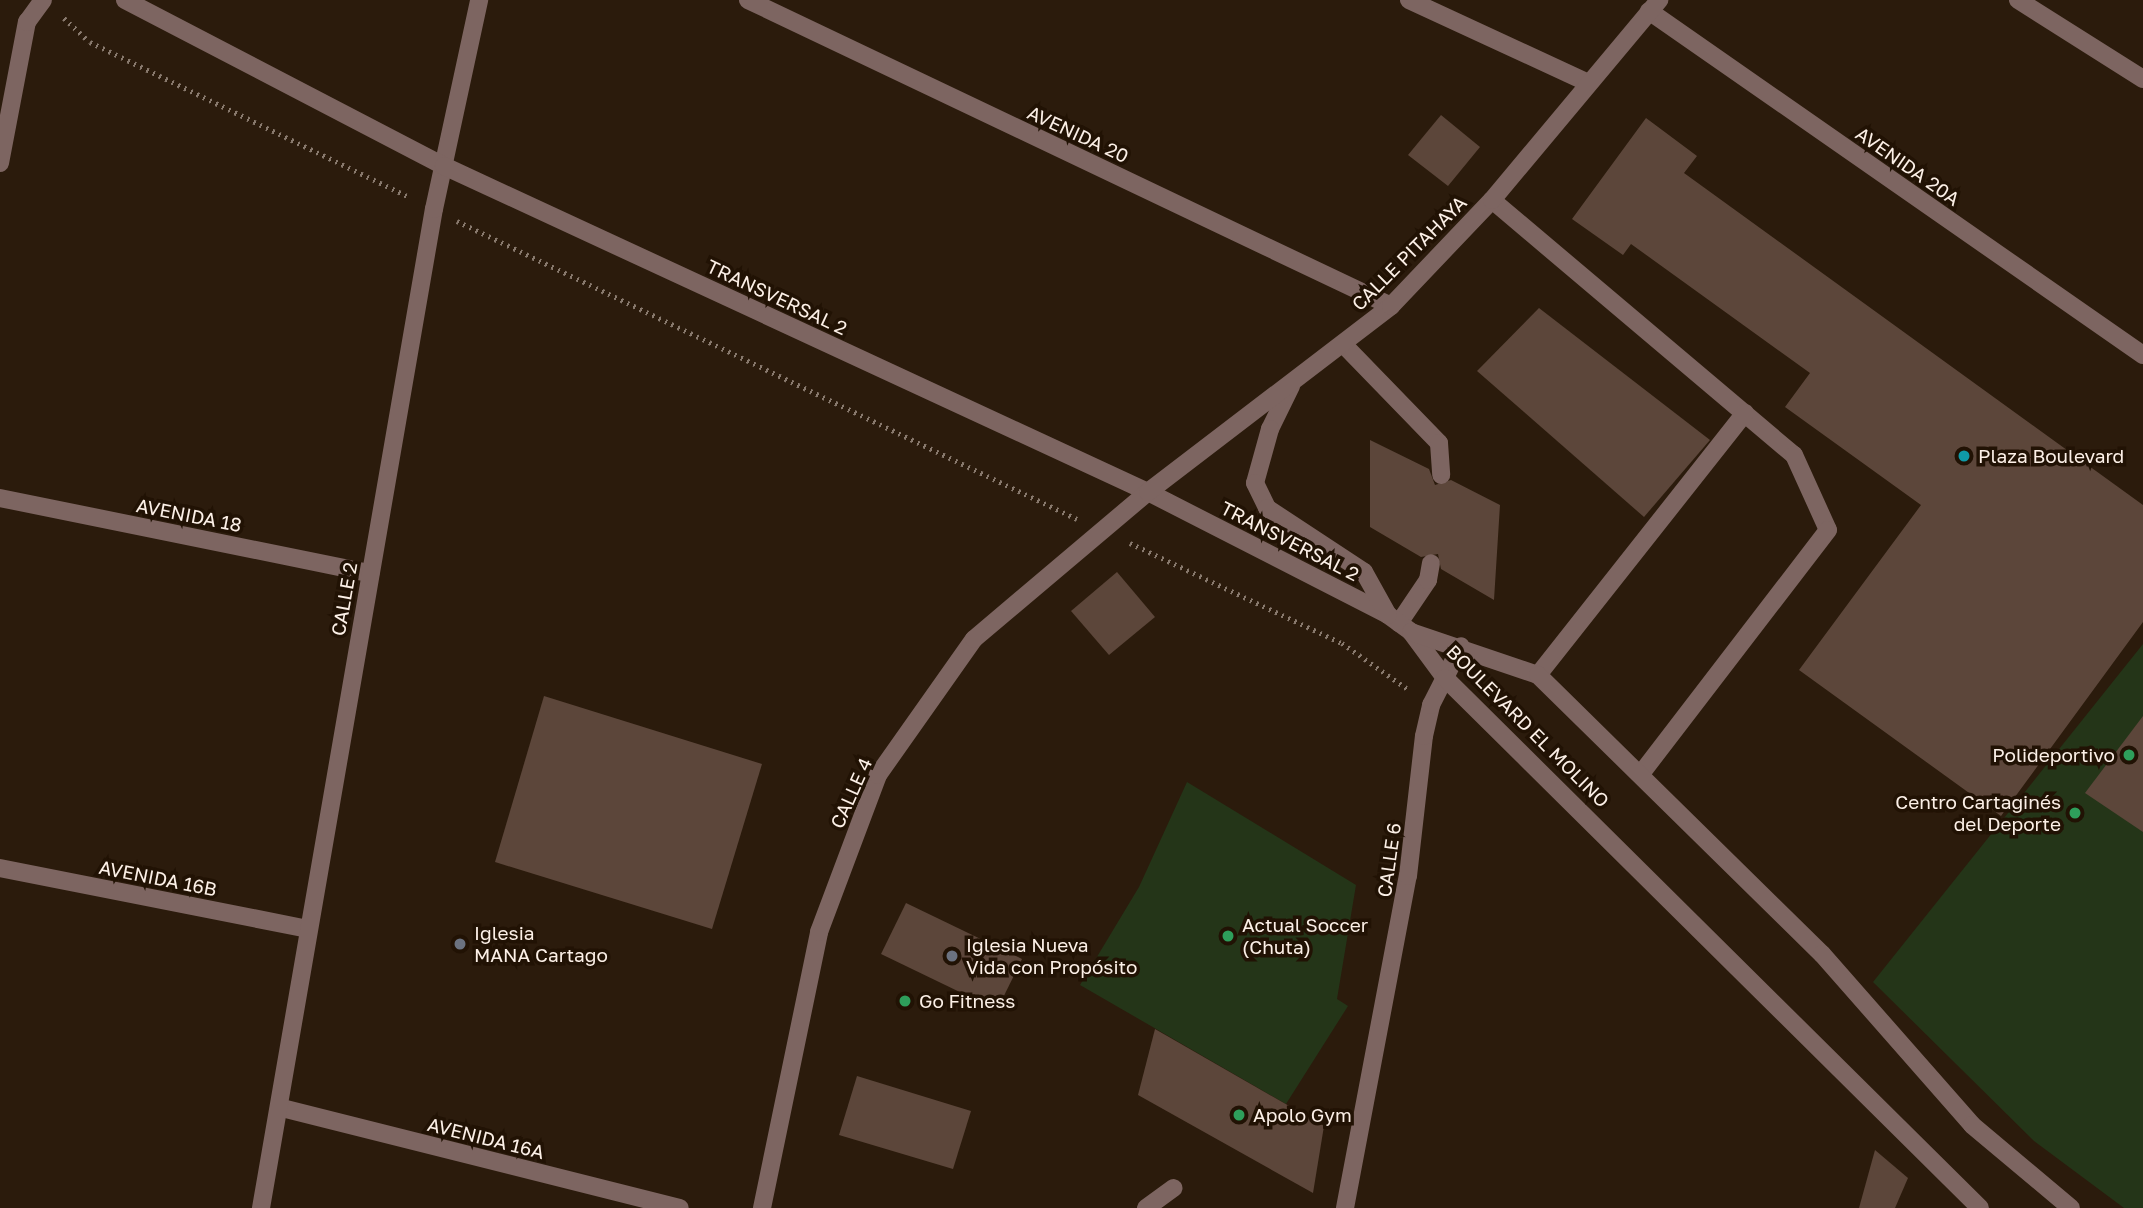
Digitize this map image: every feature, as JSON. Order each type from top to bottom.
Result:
[{"type":"street","name":"TRANSVERSAL 2","points":[[125,0],[444,166],[1148,492],[1399,623]]},
{"type":"street","name":"CALLE 2","points":[[261,1208],[282,1108],[307,929],[434,209],[479,0]]},
{"type":"street","name":"AVENIDA 20","points":[[748,0],[1391,306]]},
{"type":"street","points":[[1409,0],[1589,83]]},
{"type":"street","points":[[2018,0],[2143,79]]},
{"type":"street","points":[[0,163],[27,22],[48,4]]},
{"type":"street","name":"CALLE PITAHAYA","points":[[1148,492],[1391,306],[1492,200],[1654,5]]},
{"type":"street","name":"AVENIDA 20A","points":[[1654,5],[2143,355]]},
{"type":"street","points":[[1492,200],[1794,455],[1828,530],[1642,772]]},
{"type":"street","points":[[1343,344],[1439,443],[1441,475]]},
{"type":"street","points":[[1293,383],[1270,429],[1255,483],[1267,508],[1364,572],[1399,623],[1428,580],[1431,563]]},
{"type":"street","points":[[1538,675],[1745,414]]},
{"type":"street","name":"CALLE 4","points":[[762,1208],[819,932],[878,775],[974,639],[1148,492]]},
{"type":"street","name":"AVENIDA 18","points":[[0,498],[370,573]]},
{"type":"street","name":"BOULEVARD EL MOLINO","points":[[1399,623],[1538,675],[1642,772],[1822,954],[1972,1125],[2071,1208]]},
{"type":"street","name":"BOULEVARD EL MOLINO","points":[[1399,623],[1445,678],[1980,1208]]},
{"type":"street","name":"CALLE 6","points":[[1345,1208],[1381,1038],[1431,705],[1461,646]]},
{"type":"street","name":"AVENIDA 16B","points":[[0,868],[307,929]]},
{"type":"street","name":"AVENIDA 16A","points":[[282,1108],[680,1208]]},
{"type":"street","points":[[1146,1208],[1174,1188]]},
{"type":"path","points":[[48,4],[90,42],[1101,530],[1342,643],[1431,705]]},
{"type":"green space","name":"Centro Cartaginés del Deporte","points":[[2143,644],[2143,1208],[2124,1208],[2034,1141],[1873,982]]},
{"type":"green space","name":"Actual Soccer (Chuta)","points":[[1187,782],[1356,885],[1337,999],[1348,1006],[1286,1104],[1080,985],[1139,887]]},
{"type":"building","points":[[1441,115],[1480,147],[1448,186],[1408,155]]},
{"type":"building","name":"Plaza Boulevard","points":[[1646,118],[1697,156],[1684,173],[2143,505],[2143,622],[2001,816],[1799,670],[1921,505],[1785,407],[1810,373],[1631,244],[1623,255],[1572,219]]},
{"type":"building","points":[[1539,308],[1710,440],[1644,517],[1477,371]]},
{"type":"building","points":[[1370,440],[1429,469],[1435,485],[1451,480],[1500,505],[1494,600],[1441,569],[1438,554],[1421,557],[1370,527]]},
{"type":"building","points":[[1117,572],[1155,617],[1109,655],[1071,611]]},
{"type":"building","points":[[544,696],[762,764],[712,929],[495,862]]},
{"type":"building","name":"Polideportivo","points":[[2143,716],[2143,832],[2085,793]]},
{"type":"building","name":"Iglesia Nueva Vida con Propósito","points":[[906,903],[1022,959],[997,1010],[881,954]]},
{"type":"building","name":"Apolo Gym","points":[[1155,1029],[1324,1126],[1313,1193],[1138,1095]]},
{"type":"building","points":[[857,1076],[971,1111],[953,1169],[839,1135]]},
{"type":"building","points":[[1875,1150],[1908,1178],[1895,1208],[1859,1208]]},
{"type":"place","name":"Plaza Boulevard","points":[[1964,456]]},
{"type":"place","name":"Polideportivo","points":[[2129,755]]},
{"type":"place","name":"Centro Cartaginés del Deporte","points":[[2075,813]]},
{"type":"place","name":"Actual Soccer (Chuta)","points":[[1228,936]]},
{"type":"place","name":"Iglesia MANA Cartago","points":[[460,944]]},
{"type":"place","name":"Iglesia Nueva Vida con Propósito","points":[[952,956]]},
{"type":"place","name":"Go Fitness","points":[[905,1001]]},
{"type":"place","name":"Apolo Gym","points":[[1239,1115]]}]
